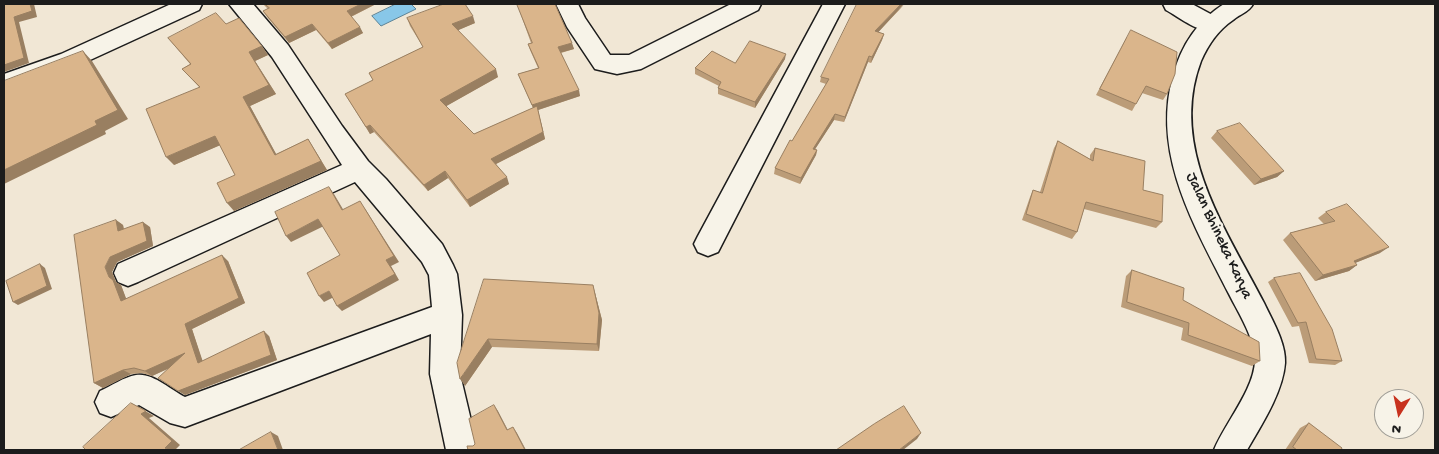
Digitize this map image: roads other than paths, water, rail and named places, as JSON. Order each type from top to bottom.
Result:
[{"type":"street","points":[[4,83],[69,60],[191,4]]},
{"type":"street","points":[[240,4],[280,51],[359,169],[378,188],[432,253],[443,274],[446,315],[445,374],[462,450]]},
{"type":"street","points":[[567,4],[603,62],[617,65],[633,63],[750,4]]},
{"type":"street","points":[[708,244],[834,4]]},
{"type":"street","points":[[1174,4],[1210,24]]},
{"type":"street","name":"Jalan Bhineka Karya","points":[[1230,450],[1267,377],[1270,361],[1267,345],[1254,312],[1210,228],[1190,182],[1181,153],[1178,112],[1183,76],[1193,52],[1210,24],[1242,4]]},
{"type":"street","points":[[128,273],[359,169]]},
{"type":"street","points":[[111,402],[135,390],[143,390],[181,412],[185,412],[446,315]]},
{"type":"water","points":[[396,4],[411,4],[416,9],[381,26],[372,16]]}]
